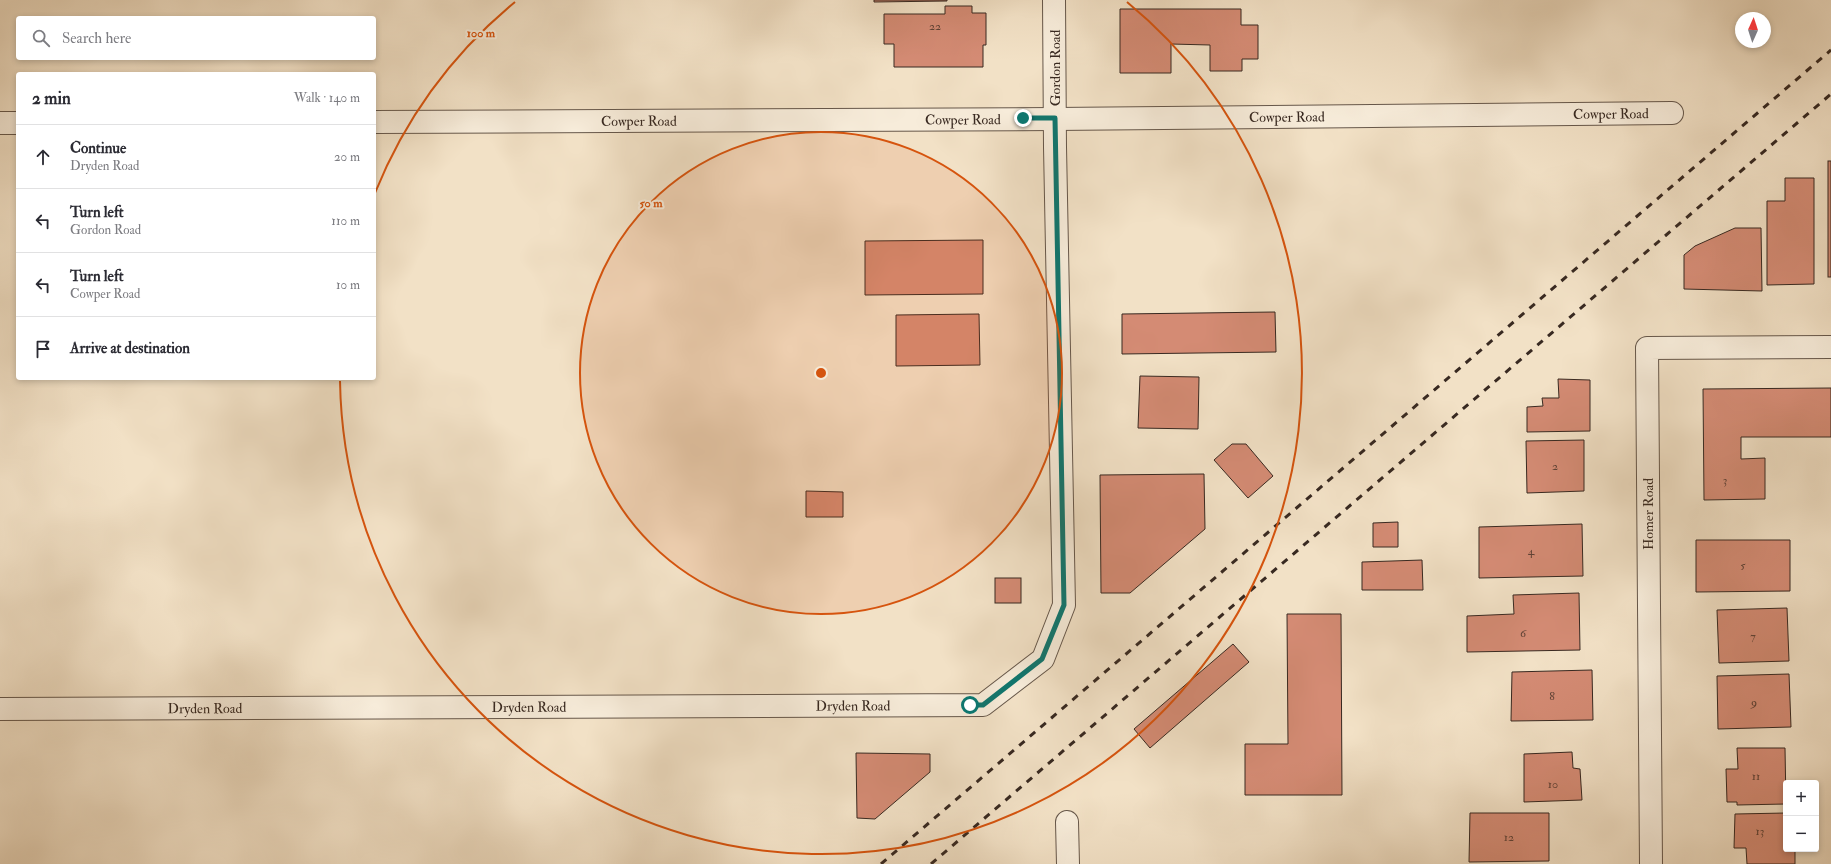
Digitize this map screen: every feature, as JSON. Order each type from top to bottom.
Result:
[{"type":"street","name":"Gordon Road","points":[[1042,659],[1064,605],[1054,0]]},
{"type":"street","name":"Cowper Road","points":[[376,122],[1672,113]]},
{"type":"street","points":[[0,123],[16,123]]},
{"type":"street","name":"Homer Road","points":[[1651,864],[1647,348],[1831,347]]},
{"type":"street","name":"Dryden Road","points":[[0,709],[983,705],[1042,659]]},
{"type":"street","points":[[1067,822],[1068,864]]},
{"type":"building","points":[[874,0],[947,0],[947,1],[874,2]]},
{"type":"building","points":[[945,6],[972,6],[972,13],[986,13],[986,45],[983,45],[983,67],[894,67],[894,44],[884,44],[884,14],[945,14]]},
{"type":"building","points":[[1120,9],[1241,9],[1241,25],[1258,25],[1258,59],[1242,59],[1242,71],[1210,71],[1210,45],[1171,44],[1171,73],[1120,73]]},
{"type":"building","points":[[1828,161],[1831,161],[1831,277],[1828,277]]},
{"type":"building","points":[[1785,178],[1814,178],[1814,284],[1767,285],[1767,201],[1785,201]]},
{"type":"building","points":[[1735,228],[1761,228],[1762,291],[1684,289],[1684,255],[1695,246]]},
{"type":"building","points":[[983,240],[983,294],[865,295],[865,241]]},
{"type":"building","points":[[1275,312],[1276,352],[1122,354],[1122,314]]},
{"type":"building","points":[[979,314],[980,365],[896,366],[896,315]]},
{"type":"building","points":[[1140,376],[1199,377],[1198,429],[1138,428]]},
{"type":"building","points":[[1558,379],[1590,380],[1590,431],[1527,432],[1527,407],[1543,406],[1542,398],[1559,398]]},
{"type":"building","points":[[1831,388],[1831,437],[1741,437],[1741,459],[1765,458],[1765,499],[1704,500],[1703,389]]},
{"type":"building","points":[[1584,440],[1584,491],[1527,493],[1526,441]]},
{"type":"building","points":[[1232,444],[1246,444],[1273,476],[1248,498],[1214,460]]},
{"type":"building","points":[[1204,474],[1205,529],[1130,593],[1101,593],[1100,475]]},
{"type":"building","points":[[806,491],[843,492],[843,517],[806,517]]},
{"type":"building","points":[[1398,522],[1398,547],[1373,547],[1373,523]]},
{"type":"building","points":[[1582,524],[1583,576],[1479,578],[1479,527]]},
{"type":"building","points":[[1696,540],[1790,540],[1790,591],[1696,592]]},
{"type":"building","points":[[1422,560],[1423,590],[1362,590],[1362,562]]},
{"type":"building","points":[[995,578],[1021,578],[1021,603],[995,603]]},
{"type":"building","points":[[1579,593],[1580,650],[1467,652],[1467,616],[1514,614],[1513,595]]},
{"type":"building","points":[[1787,608],[1789,661],[1719,663],[1717,610]]},
{"type":"building","points":[[1287,614],[1341,614],[1342,795],[1245,795],[1245,744],[1288,744]]},
{"type":"building","points":[[1233,644],[1249,662],[1150,748],[1134,729]]},
{"type":"building","points":[[1592,670],[1593,720],[1511,721],[1512,672]]},
{"type":"building","points":[[1789,674],[1791,727],[1718,729],[1717,676]]},
{"type":"building","points":[[1737,748],[1785,748],[1786,780],[1783,780],[1783,804],[1737,805],[1737,802],[1727,802],[1726,769],[1738,769]]},
{"type":"building","points":[[1572,752],[1573,768],[1580,769],[1582,800],[1524,802],[1524,754]]},
{"type":"building","points":[[856,753],[930,754],[930,772],[875,819],[857,818]]},
{"type":"building","points":[[1470,813],[1549,813],[1549,861],[1469,862]]},
{"type":"building","points":[[1783,813],[1783,852],[1795,852],[1795,864],[1747,864],[1746,848],[1734,848],[1735,814]]},
{"type":"railway","points":[[881,864],[1831,50]]},
{"type":"railway","points":[[931,864],[1831,94]]},
{"type":"route","points":[[970,705],[983,705],[1042,659],[1064,605],[1055,118],[1023,118]]}]
